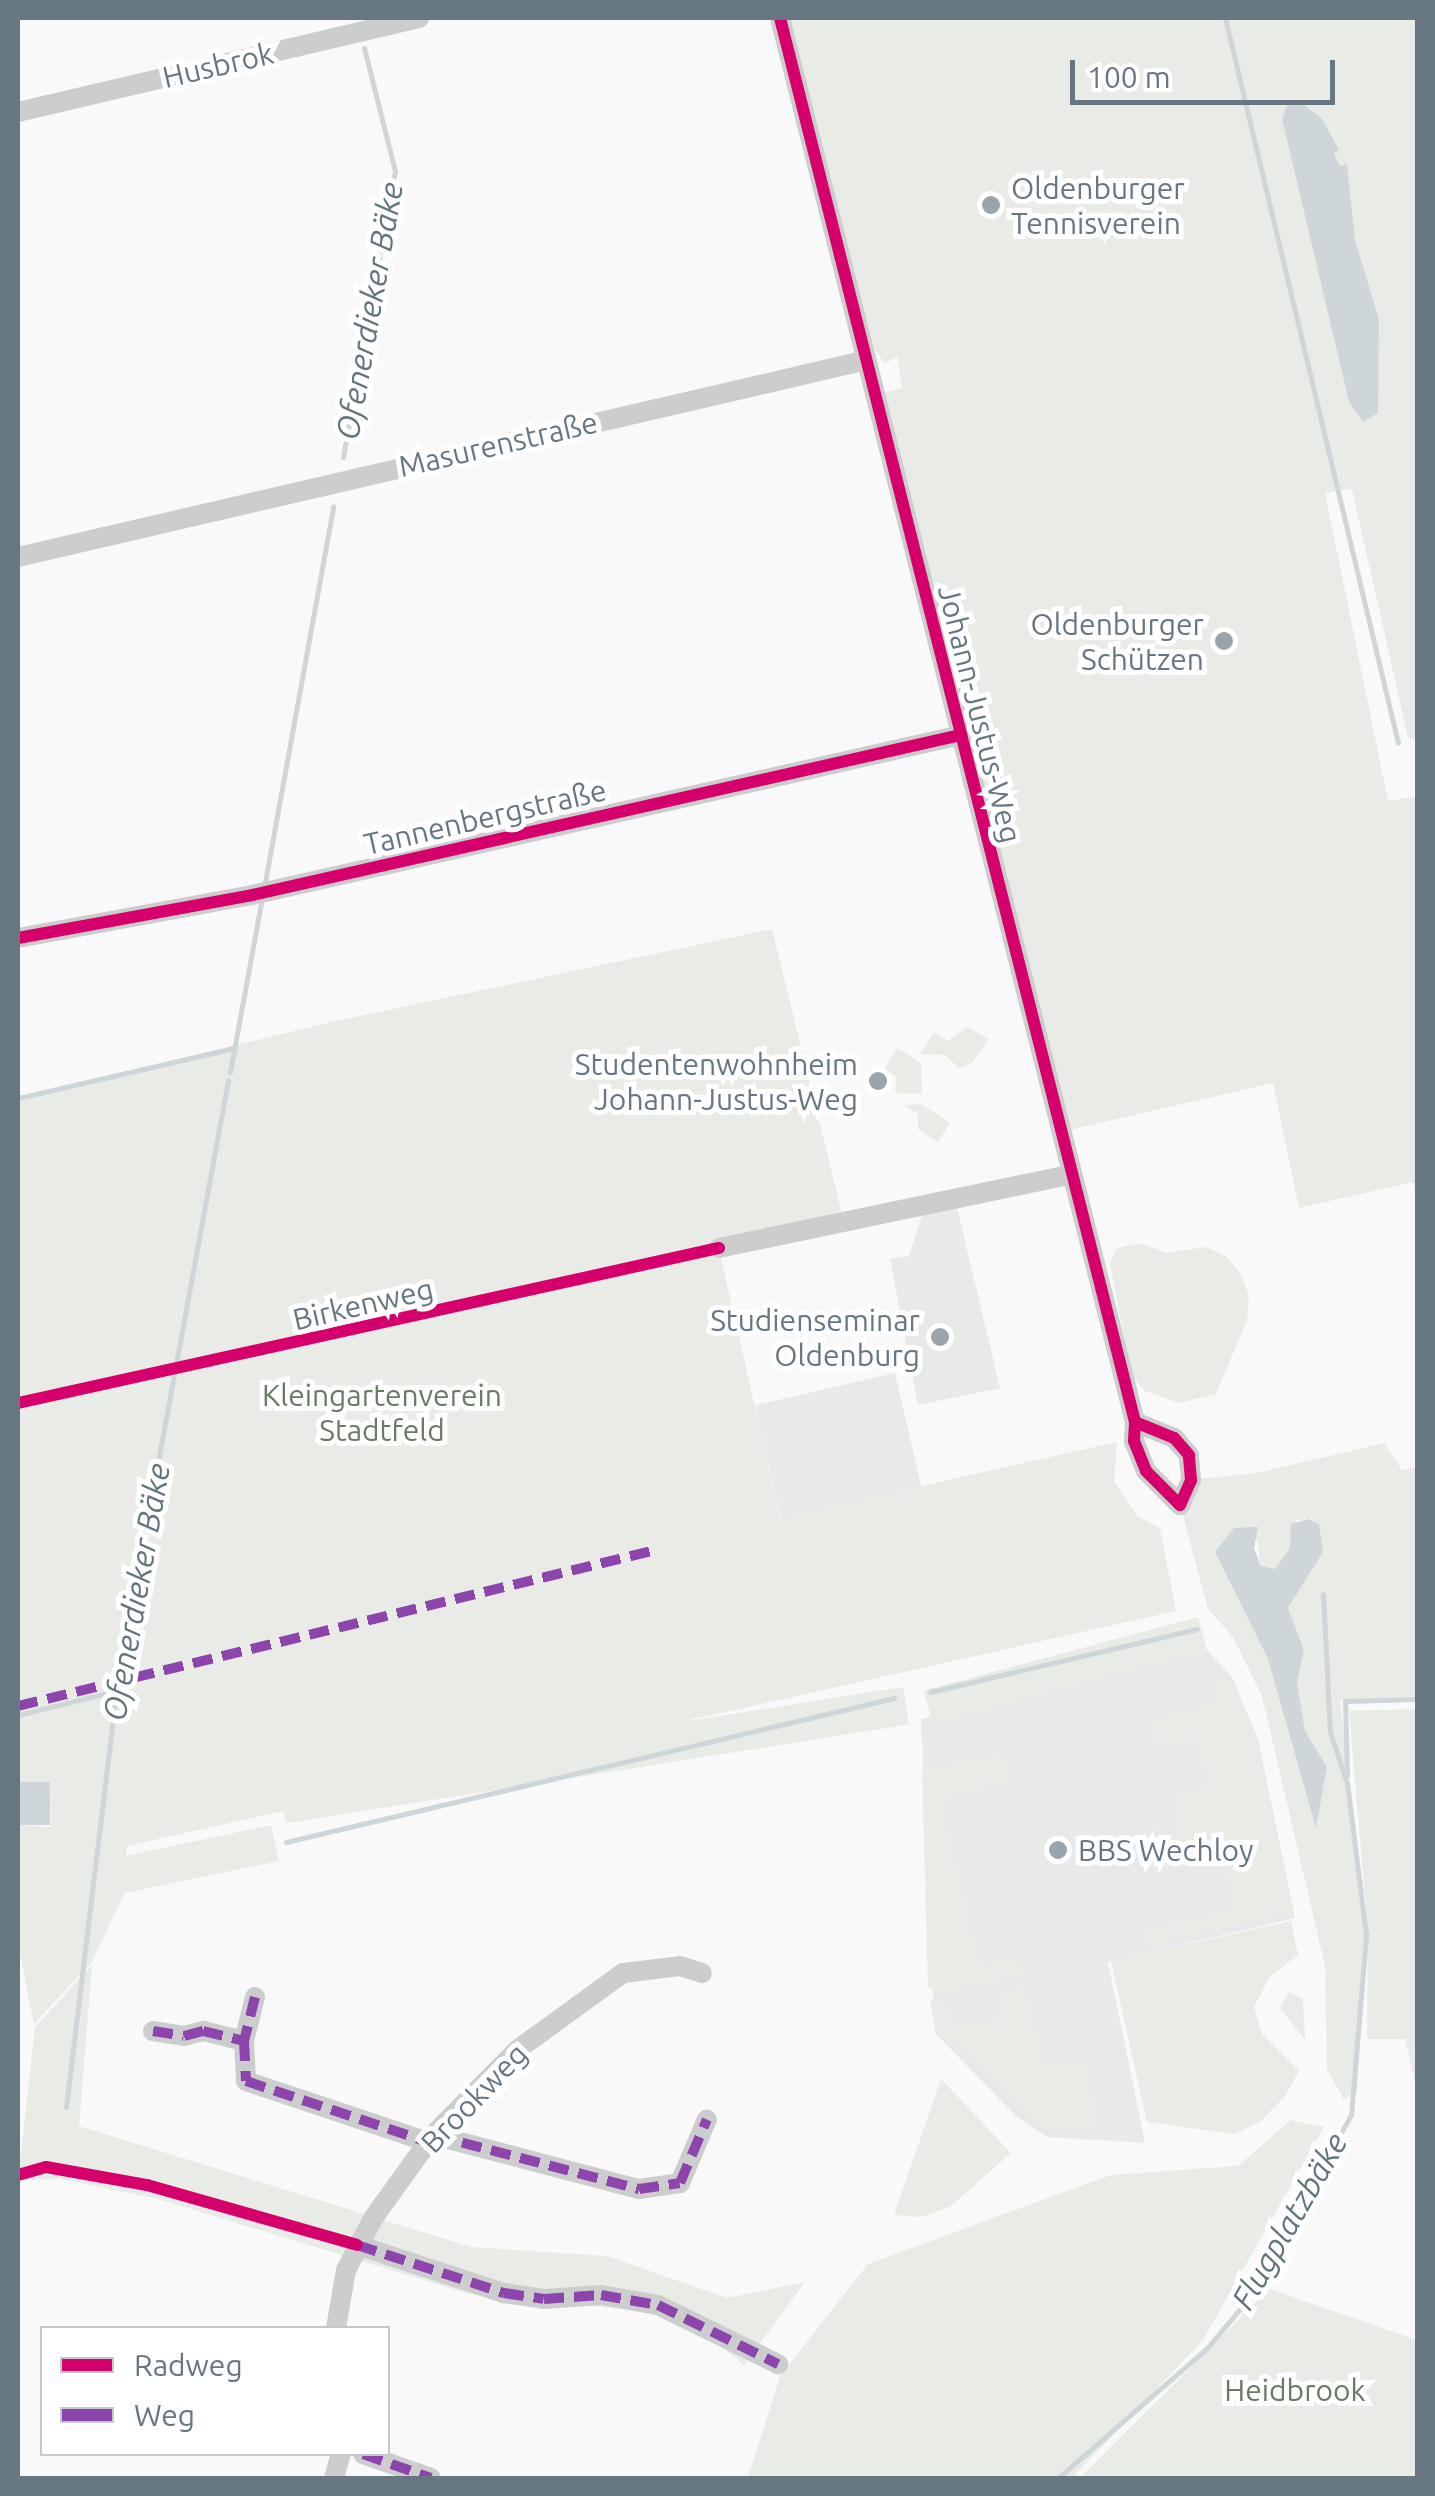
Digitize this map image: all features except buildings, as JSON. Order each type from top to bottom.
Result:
[{"type":"street","name":"Husbrok","points":[[18,112],[419,18]]},
{"type":"street","name":"Johann-Justus-Weg","points":[[780,18],[1068,1175],[1135,1422],[1140,1461],[1180,1505],[1191,1480],[1189,1455],[1174,1438],[1135,1422]]},
{"type":"street","name":"Masurenstraße","points":[[18,557],[863,361]]},
{"type":"street","name":"Tannenbergstraße","points":[[18,938],[252,895],[961,735]]},
{"type":"street","points":[[718,1248],[1068,1175]]},
{"type":"street","name":"Brookweg","points":[[336,2326],[342,2282],[357,2245],[431,2139],[516,2050],[623,1973],[680,1966],[702,1973]]},
{"type":"street","points":[[255,1997],[244,2041],[246,2081],[431,2139],[639,2189],[680,2183],[708,2119]]},
{"type":"street","points":[[153,2032],[184,2036],[202,2030],[244,2041]]},
{"type":"street","points":[[357,2245],[504,2293],[544,2299],[601,2295],[658,2305],[778,2364]]},
{"type":"street","points":[[368,2456],[430,2478]]},
{"type":"shaded area","points":[[1288,103],[1302,103],[1322,119],[1339,150],[1334,153],[1340,166],[1347,164],[1355,240],[1379,319],[1378,413],[1363,422],[1349,402],[1282,119]]},
{"type":"shaded area","points":[[955,1199],[1000,1388],[918,1405],[890,1259],[909,1256],[925,1205]]},
{"type":"shaded area","points":[[895,1373],[921,1487],[781,1519],[755,1405]]},
{"type":"shaded area","points":[[1308,1519],[1319,1524],[1323,1552],[1288,1608],[1304,1650],[1297,1682],[1305,1731],[1327,1767],[1316,1828],[1268,1659],[1215,1552],[1234,1528],[1258,1527],[1254,1549],[1261,1566],[1275,1569],[1290,1548],[1291,1524]]},
{"type":"shaded area","points":[[1207,1650],[1232,1677],[1258,1739],[1295,1918],[1108,1962],[1145,2143],[1047,2137],[1017,2117],[935,2033],[921,1719]]},
{"type":"shaded area","points":[[18,1782],[50,1782],[50,1825],[18,1825]]},
{"type":"green space","points":[[788,18],[1417,18],[1417,741],[1408,738],[1352,489],[1325,493],[1388,801],[1417,796],[1417,1201],[1413,1182],[1299,1208],[1273,1083],[1060,1132],[873,395],[902,388],[897,356],[885,364],[874,348]],"holes":[[[1288,103],[1339,150],[1334,153],[1340,167],[1347,165],[1355,240],[1379,319],[1363,422],[1349,402],[1282,119]]]},
{"type":"green space","name":"Kleingartenverein Stadtfeld","points":[[772,929],[844,1222],[719,1249],[780,1518],[1117,1442],[1114,1481],[1137,1516],[1160,1528],[1176,1611],[127,1846],[126,1856],[271,1825],[279,1861],[125,1893],[91,1963],[34,2024],[18,1944],[18,1825],[51,1827],[50,1782],[18,1782],[18,1098],[327,1023]]},
{"type":"green space","points":[[967,1027],[988,1039],[973,1062],[959,1068],[945,1055],[920,1054],[934,1032],[948,1041]]},
{"type":"green space","points":[[897,1048],[921,1063],[922,1094],[895,1093],[897,1077],[884,1069]]},
{"type":"green space","points":[[921,1104],[950,1123],[938,1142],[918,1129],[918,1114],[904,1105]]},
{"type":"green space","points":[[1139,1243],[1167,1253],[1206,1247],[1226,1256],[1240,1273],[1249,1295],[1247,1320],[1216,1394],[1179,1403],[1145,1391],[1132,1376],[1110,1264],[1116,1249]]},
{"type":"green space","points":[[1384,1443],[1402,1470],[1417,1467],[1417,1697],[1340,1700],[1366,1935],[1357,2092],[1344,2100],[1327,2069],[1325,1966],[1262,1696],[1233,1637],[1208,1609],[1180,1505],[1191,1480],[1257,1473]],"holes":[[[1308,1519],[1319,1524],[1316,1563],[1288,1608],[1304,1650],[1297,1682],[1305,1731],[1327,1767],[1316,1826],[1268,1659],[1215,1552],[1257,1539],[1261,1567],[1275,1569],[1290,1548],[1296,1520]]]},
{"type":"green space","points":[[1198,1617],[1207,1650],[932,1723],[924,1691]]},
{"type":"green space","points":[[1227,1679],[1254,1738],[1292,1912],[1144,1946],[1141,1930],[1235,1910],[1224,1862],[1187,1870],[1177,1849],[1176,1794],[1207,1787],[1197,1739],[1157,1748],[1150,1719],[1218,1704],[1213,1682]]},
{"type":"green space","points":[[903,1687],[909,1725],[286,1823],[280,1786]]},
{"type":"green space","points":[[1417,1709],[1415,2082],[1405,2039],[1367,2039],[1368,1931],[1349,1711]]},
{"type":"green space","points":[[1004,1753],[1011,1782],[941,1798],[980,1966],[1018,1959],[1022,1975],[947,1992],[928,1988],[922,1770]]},
{"type":"green space","points":[[1291,1921],[1298,1955],[1269,1978],[1254,2007],[1262,2034],[1299,2071],[1285,2096],[1261,2121],[1234,2134],[1147,2122],[1111,1961]]},
{"type":"green space","points":[[92,1965],[79,2126],[471,2247],[607,2256],[727,2298],[805,2282],[744,2365],[702,2331],[663,2313],[469,2294],[158,2199],[60,2179],[18,2180],[35,2027]]},
{"type":"green space","points":[[1025,1986],[1044,2068],[1084,2059],[1101,2130],[1061,2132],[1035,2123],[969,2051],[935,2029],[930,1999],[949,2003],[955,2028],[1005,2017],[999,1992]]},
{"type":"green space","points":[[1289,1992],[1303,1999],[1305,2040],[1280,2008]]},
{"type":"green space","points":[[941,2079],[1011,2153],[951,2206],[922,2217],[894,2215]]},
{"type":"green space","points":[[1291,2120],[1324,2127],[1203,2340],[1072,2478],[748,2478],[780,2376],[868,2264],[1111,2175],[1238,2166]]},
{"type":"green space","name":"Heidbrook","points":[[1269,2289],[1417,2340],[1417,2478],[1080,2478]]},
{"type":"waterway","points":[[1225,18],[1398,743]]},
{"type":"waterway","name":"Ofenerdieker Bäke","points":[[343,457],[395,171],[364,48]]},
{"type":"waterway","name":"Ofenerdieker Bäke","points":[[265,882],[333,506]]},
{"type":"waterway","name":"Ofenerdieker Bäke","points":[[230,1072],[262,898]]},
{"type":"waterway","points":[[18,1098],[234,1048]]},
{"type":"waterway","name":"Ofenerdieker Bäke","points":[[66,2107],[116,1691],[228,1080]]},
{"type":"waterway","name":"Flugplatzbäke","points":[[1058,2478],[1207,2348],[1246,2302],[1351,2115],[1366,1935],[1347,1783],[1330,1732],[1323,1594]]},
{"type":"waterway","points":[[930,1692],[1197,1629]]},
{"type":"waterway","points":[[18,1715],[116,1691]]},
{"type":"waterway","points":[[286,1842],[894,1698]]},
{"type":"waterway","points":[[1347,1775],[1345,1701],[1418,1699]]},
{"type":"marked path","points":[[18,1706],[656,1550]]},
{"type":"marked path","points":[[255,1997],[244,2041],[246,2081],[428,2142]]},
{"type":"marked path","points":[[153,2031],[184,2036],[203,2031],[244,2041]]},
{"type":"marked path","points":[[433,2135],[639,2189],[680,2183],[707,2119]]},
{"type":"marked path","points":[[357,2245],[504,2293],[544,2299],[601,2295],[658,2305],[778,2364]]},
{"type":"marked path","points":[[369,2456],[431,2478]]},
{"type":"cycle path","points":[[780,18],[1135,1422],[1134,1441],[1146,1471],[1180,1505],[1191,1480],[1189,1455],[1174,1438],[1135,1422]]},
{"type":"cycle path","points":[[18,938],[252,895],[961,735]]},
{"type":"cycle path","name":"Birkenweg","points":[[18,1403],[719,1248]]},
{"type":"cycle path","points":[[18,2175],[46,2167],[147,2185],[357,2245]]},
{"type":"place","name":"Oldenburger Tennisverein","points":[[991,205]]},
{"type":"place","name":"Oldenburger Schützen","points":[[1224,641]]},
{"type":"place","name":"Studentenwohnheim Johann-Justus-Weg","points":[[878,1081]]},
{"type":"place","name":"Studienseminar Oldenburg","points":[[940,1337]]},
{"type":"place","name":"BBS Wechloy","points":[[1058,1850]]}]
